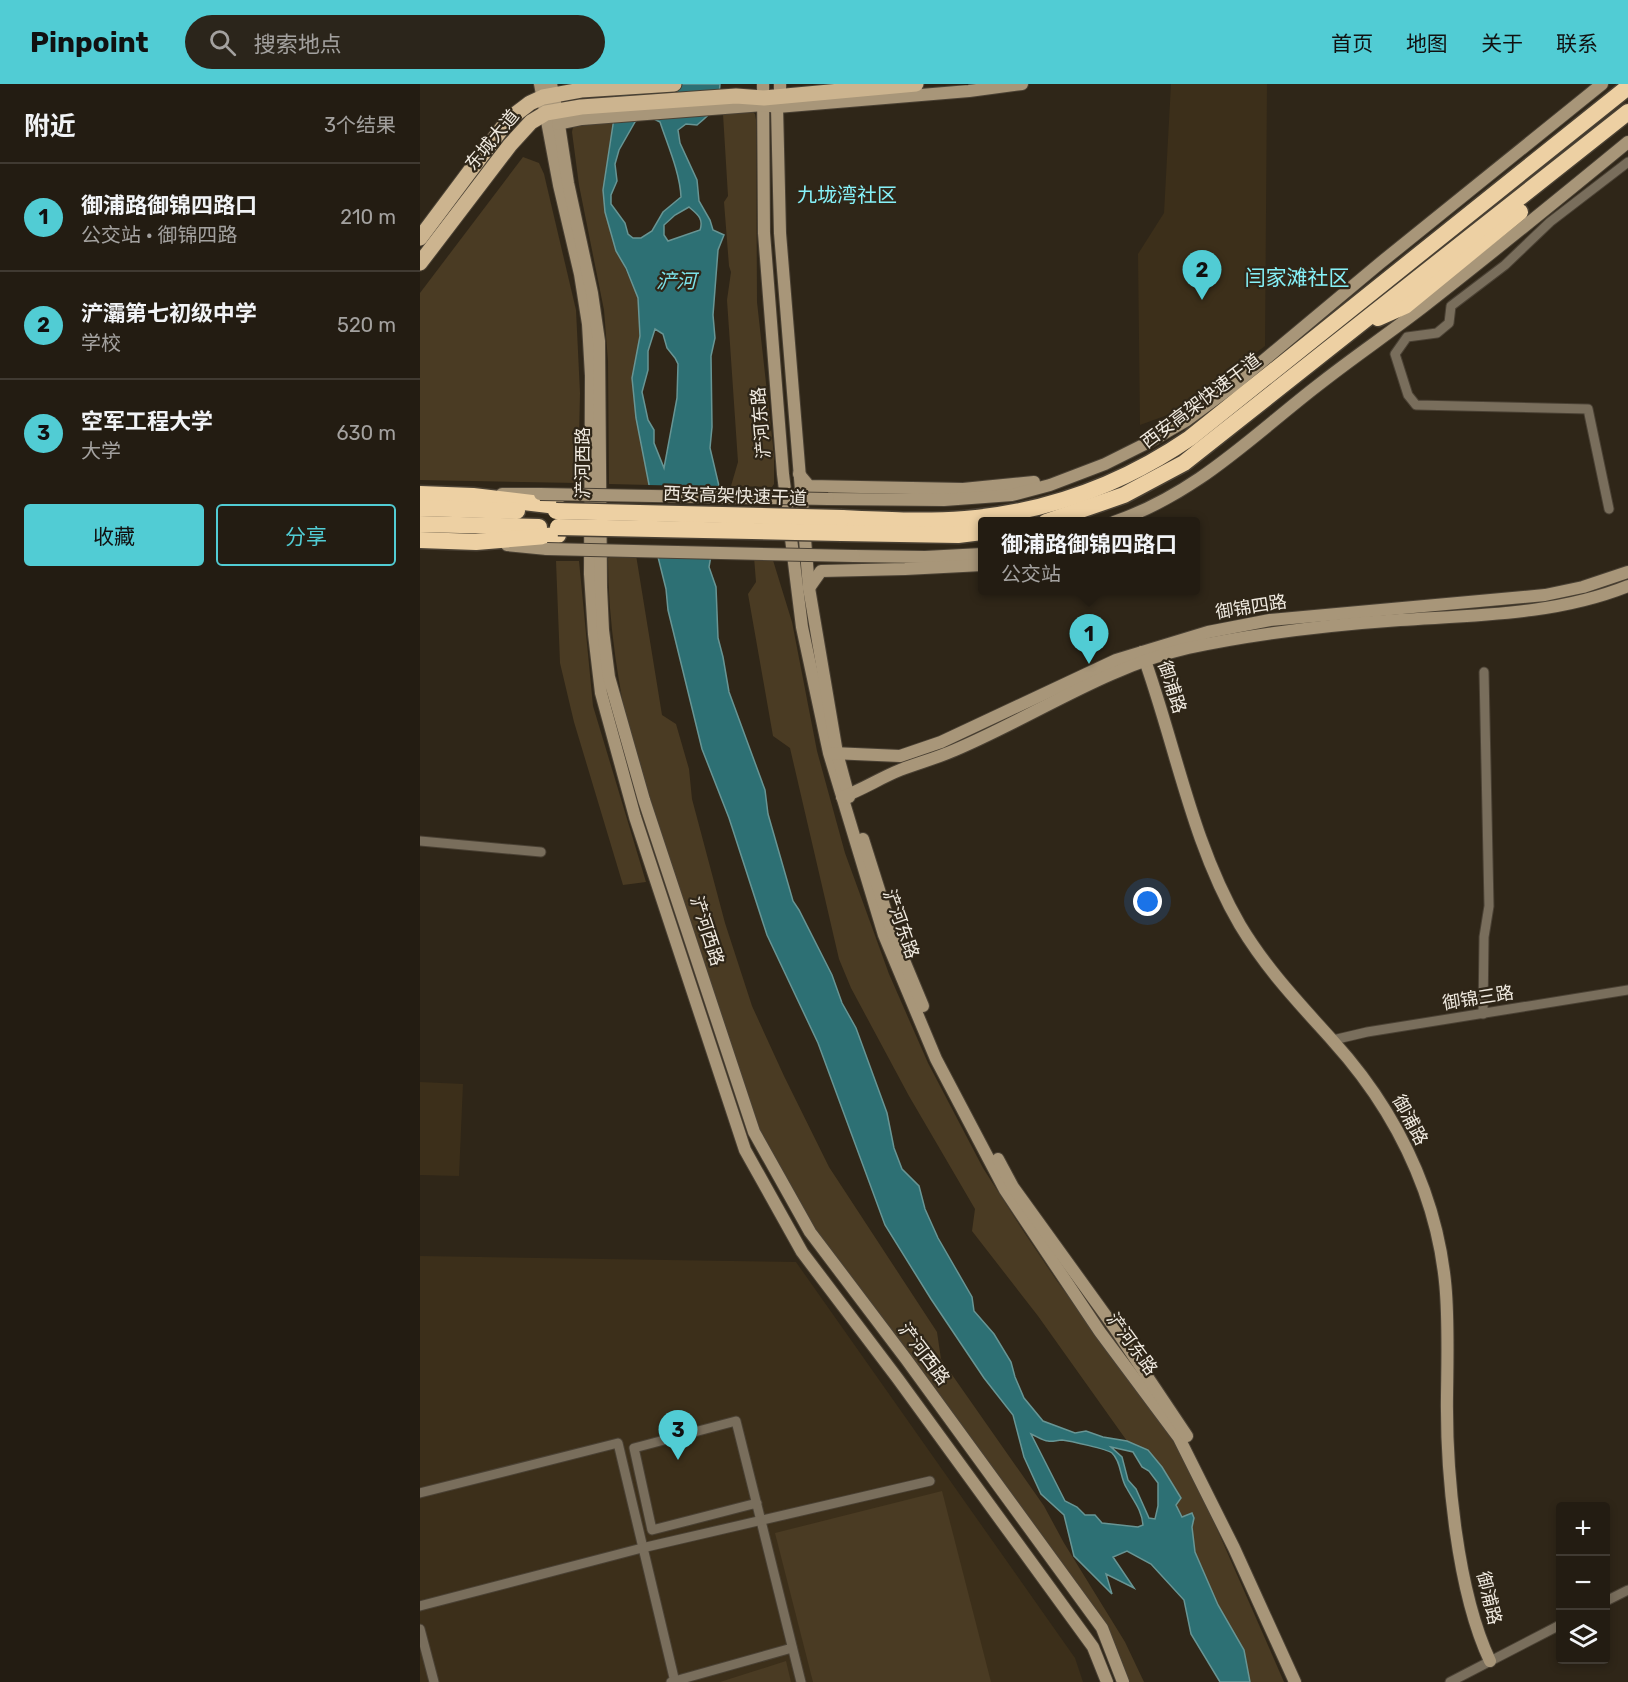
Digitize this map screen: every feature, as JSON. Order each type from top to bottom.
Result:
[{"type":"highway","points":[[1407,265],[1422,244],[1618,84]]},
{"type":"highway","name":"西安高架快速干道","points":[[984,517],[1047,505],[1106,485],[1157,460],[1190,438],[1628,87]]},
{"type":"highway","name":"西安高架快速干道","points":[[1060,517],[1124,495],[1184,463],[1628,112]]},
{"type":"highway","points":[[1353,329],[1405,306],[1628,126]]},
{"type":"highway","points":[[420,495],[472,496],[557,520]]},
{"type":"highway","name":"西安高架快速干道","points":[[420,508],[487,518]]},
{"type":"highway","name":"西安高架快速干道","points":[[557,520],[632,512],[958,535],[978,532]]},
{"type":"highway","name":"西安高架快速干道","points":[[420,524],[487,518],[557,520],[621,528],[841,526],[978,517]]},
{"type":"highway","points":[[420,540],[476,542],[557,520]]},
{"type":"main road","name":"东城大道","points":[[420,238],[509,119],[547,90],[674,84]]},
{"type":"main road","name":"东城大道","points":[[420,263],[510,145],[531,122],[582,113],[736,102],[772,96],[916,84]]},
{"type":"main road","points":[[772,96],[969,92],[1022,84]]},
{"type":"main road","points":[[472,496],[516,493],[944,500],[1012,495],[1105,464],[1187,420],[1602,84]]},
{"type":"main road","name":"浐河西路","points":[[547,90],[592,292],[599,341],[601,607],[609,677],[644,800],[754,1132],[810,1232],[906,1359],[1102,1628],[1123,1682]]},
{"type":"main road","name":"浐河东路","points":[[772,96],[780,233],[808,588],[833,753]]},
{"type":"main road","name":"浐河东路","points":[[772,96],[764,233],[783,474],[802,627],[833,753],[884,935],[936,1059],[1005,1190],[1100,1332],[1179,1438],[1234,1548],[1295,1682]]},
{"type":"main road","name":"浐河西路","points":[[553,117],[565,212],[580,274],[589,332],[591,376],[590,574],[601,693],[635,817],[745,1150],[802,1252],[1094,1647],[1107,1682]]},
{"type":"main road","points":[[1127,517],[1152,507],[1193,483],[1230,457],[1317,386],[1423,307],[1628,142]]},
{"type":"main road","points":[[1264,359],[1355,307]]},
{"type":"main road","points":[[799,474],[809,486],[963,489],[1029,483],[1105,464]]},
{"type":"main road","points":[[476,542],[546,549],[925,557],[978,554]]},
{"type":"main road","points":[[808,588],[821,571],[978,565]]},
{"type":"main road","name":"御锦四路","points":[[833,753],[890,757],[911,754],[1081,675],[1144,656],[1208,632],[1270,620],[1522,598],[1583,587],[1628,572]]},
{"type":"main road","name":"御锦四路","points":[[845,796],[899,771],[955,750],[1144,656],[1268,633],[1536,610],[1575,602],[1628,586]]},
{"type":"main road","name":"御浦路","points":[[1144,656],[1198,829],[1229,905],[1275,976],[1314,1022],[1333,1040],[1373,1090],[1400,1136],[1424,1190],[1443,1258],[1448,1301],[1448,1436],[1454,1506],[1468,1593],[1490,1661]]},
{"type":"main road","name":"浐河东路","points":[[845,796],[893,934],[945,1059],[1013,1187],[1114,1327],[1187,1436],[1242,1548],[1302,1682]]},
{"type":"street","points":[[1609,508],[1588,409],[1416,405],[1408,395],[1395,354],[1407,337],[1437,333],[1449,323],[1451,306],[1505,265],[1550,222],[1628,162]]},
{"type":"street","points":[[1483,1014],[1484,937],[1489,906],[1484,672]]},
{"type":"street","points":[[420,841],[541,852]]},
{"type":"street","name":"御锦三路","points":[[1333,1040],[1367,1032],[1628,990]]},
{"type":"street","points":[[757,1503],[652,1530],[634,1448],[736,1421],[757,1503],[801,1682]]},
{"type":"street","points":[[420,1493],[618,1443],[674,1682],[792,1648]]},
{"type":"street","points":[[420,1606],[642,1548],[930,1481]]},
{"type":"street","points":[[1610,1599],[1628,1590]]},
{"type":"street","points":[[1450,1682],[1556,1626]]},
{"type":"street","points":[[420,1629],[434,1682]]},
{"type":"shaded area","points":[[1171,84],[1267,84],[1265,346],[1181,410],[1140,425],[1138,254],[1164,213]]},
{"type":"shaded area","points":[[752,111],[756,120],[757,302],[774,455],[774,484],[772,487],[731,486],[738,462],[727,300],[731,272],[724,202],[728,196],[723,114]]},
{"type":"shaded area","points":[[614,122],[603,190],[611,236],[638,298],[640,336],[632,378],[636,418],[650,485],[609,484],[608,361],[604,310],[579,185],[572,132],[573,127],[579,125]]},
{"type":"shaded area","points":[[523,157],[539,163],[544,174],[576,310],[580,393],[578,483],[420,480],[420,293]]},
{"type":"shaded area","points":[[615,555],[636,555],[662,715],[676,724],[689,769],[692,799],[725,923],[752,1006],[784,1076],[829,1167],[937,1332],[941,1359],[1044,1506],[1125,1642],[1144,1682],[1127,1682],[1116,1658],[815,1229],[753,1127],[633,753],[612,632],[608,558]]},
{"type":"shaded area","points":[[754,557],[772,557],[792,622],[817,751],[845,853],[889,974],[928,1063],[983,1168],[1022,1229],[1177,1447],[1206,1504],[1284,1682],[1250,1682],[1244,1650],[1218,1605],[1195,1552],[1192,1514],[1183,1517],[1176,1505],[1181,1498],[1162,1467],[1148,1450],[1127,1441],[1038,1316],[972,1231],[975,1209],[909,1096],[851,988],[839,959],[790,748],[773,736],[748,594],[756,582]]},
{"type":"shaded area","points":[[556,561],[579,561],[593,706],[646,882],[623,885],[574,722],[560,663]]},
{"type":"shaded area","points":[[420,1082],[463,1084],[459,1176],[420,1175]]},
{"type":"shaded area","points":[[420,1256],[796,1262],[1075,1658],[1083,1682],[420,1682]]},
{"type":"shaded area","points":[[942,1491],[991,1682],[813,1682],[775,1533]]},
{"type":"shaded area","points":[[786,1661],[791,1682],[720,1682]]},
{"type":"water","name":"浐河","points":[[612,84],[720,84],[717,103],[711,112],[697,125],[686,124],[678,130],[680,143],[697,180],[699,201],[713,230],[724,235],[718,250],[713,315],[715,338],[711,356],[710,448],[719,486],[719,509],[709,567],[716,587],[718,638],[729,692],[765,790],[768,814],[793,901],[832,975],[842,1003],[856,1028],[887,1113],[894,1148],[902,1169],[919,1186],[925,1209],[938,1238],[972,1297],[974,1311],[994,1334],[1011,1362],[1024,1398],[1043,1421],[1075,1433],[1086,1431],[1103,1437],[1127,1441],[1148,1450],[1162,1467],[1181,1498],[1176,1505],[1182,1517],[1192,1513],[1195,1552],[1218,1605],[1244,1650],[1250,1682],[1220,1682],[1191,1634],[1184,1600],[1151,1564],[1127,1551],[1113,1557],[1134,1588],[1106,1574],[1112,1594],[1074,1556],[1064,1515],[1041,1494],[1024,1457],[1013,1415],[984,1378],[885,1225],[818,1043],[767,935],[729,818],[702,749],[668,610],[666,589],[654,541],[652,500],[636,418],[632,378],[640,336],[638,298],[626,268],[616,251],[605,212],[603,190],[616,105]],"holes":[[[644,114],[660,122],[676,169],[681,197],[663,212],[652,231],[641,238],[633,238],[628,234],[625,223],[611,204],[611,195],[617,181],[615,164],[619,150],[635,122]],[[689,207],[700,219],[700,230],[668,241],[664,235],[664,225]],[[655,329],[663,334],[667,348],[678,364],[677,398],[664,468],[654,443],[654,430],[648,420],[642,392],[648,370],[648,351]],[[1031,1434],[1046,1441],[1062,1440],[1112,1453],[1117,1460],[1124,1483],[1139,1510],[1143,1525],[1138,1527],[1102,1523],[1095,1515],[1085,1515],[1077,1507],[1065,1501]],[[1111,1447],[1133,1452],[1142,1467],[1149,1471],[1158,1483],[1158,1506],[1155,1519],[1149,1518],[1136,1489],[1128,1480],[1122,1457]]]},
{"type":"pier","points":[[647,485],[698,486],[698,489],[699,486],[722,486],[722,510],[713,556],[654,556]]},
{"type":"place","name":"浐灞第七初级中学","points":[[1202,300]]},
{"type":"place","name":"御浦路御锦四路口","points":[[1089,664]]},
{"type":"place","name":"空军工程大学","points":[[678,1460]]},
{"type":"district","name":"九垅湾社区","points":[[847,195]]},
{"type":"district","name":"闫家滩社区","points":[[1297,278]]}]
